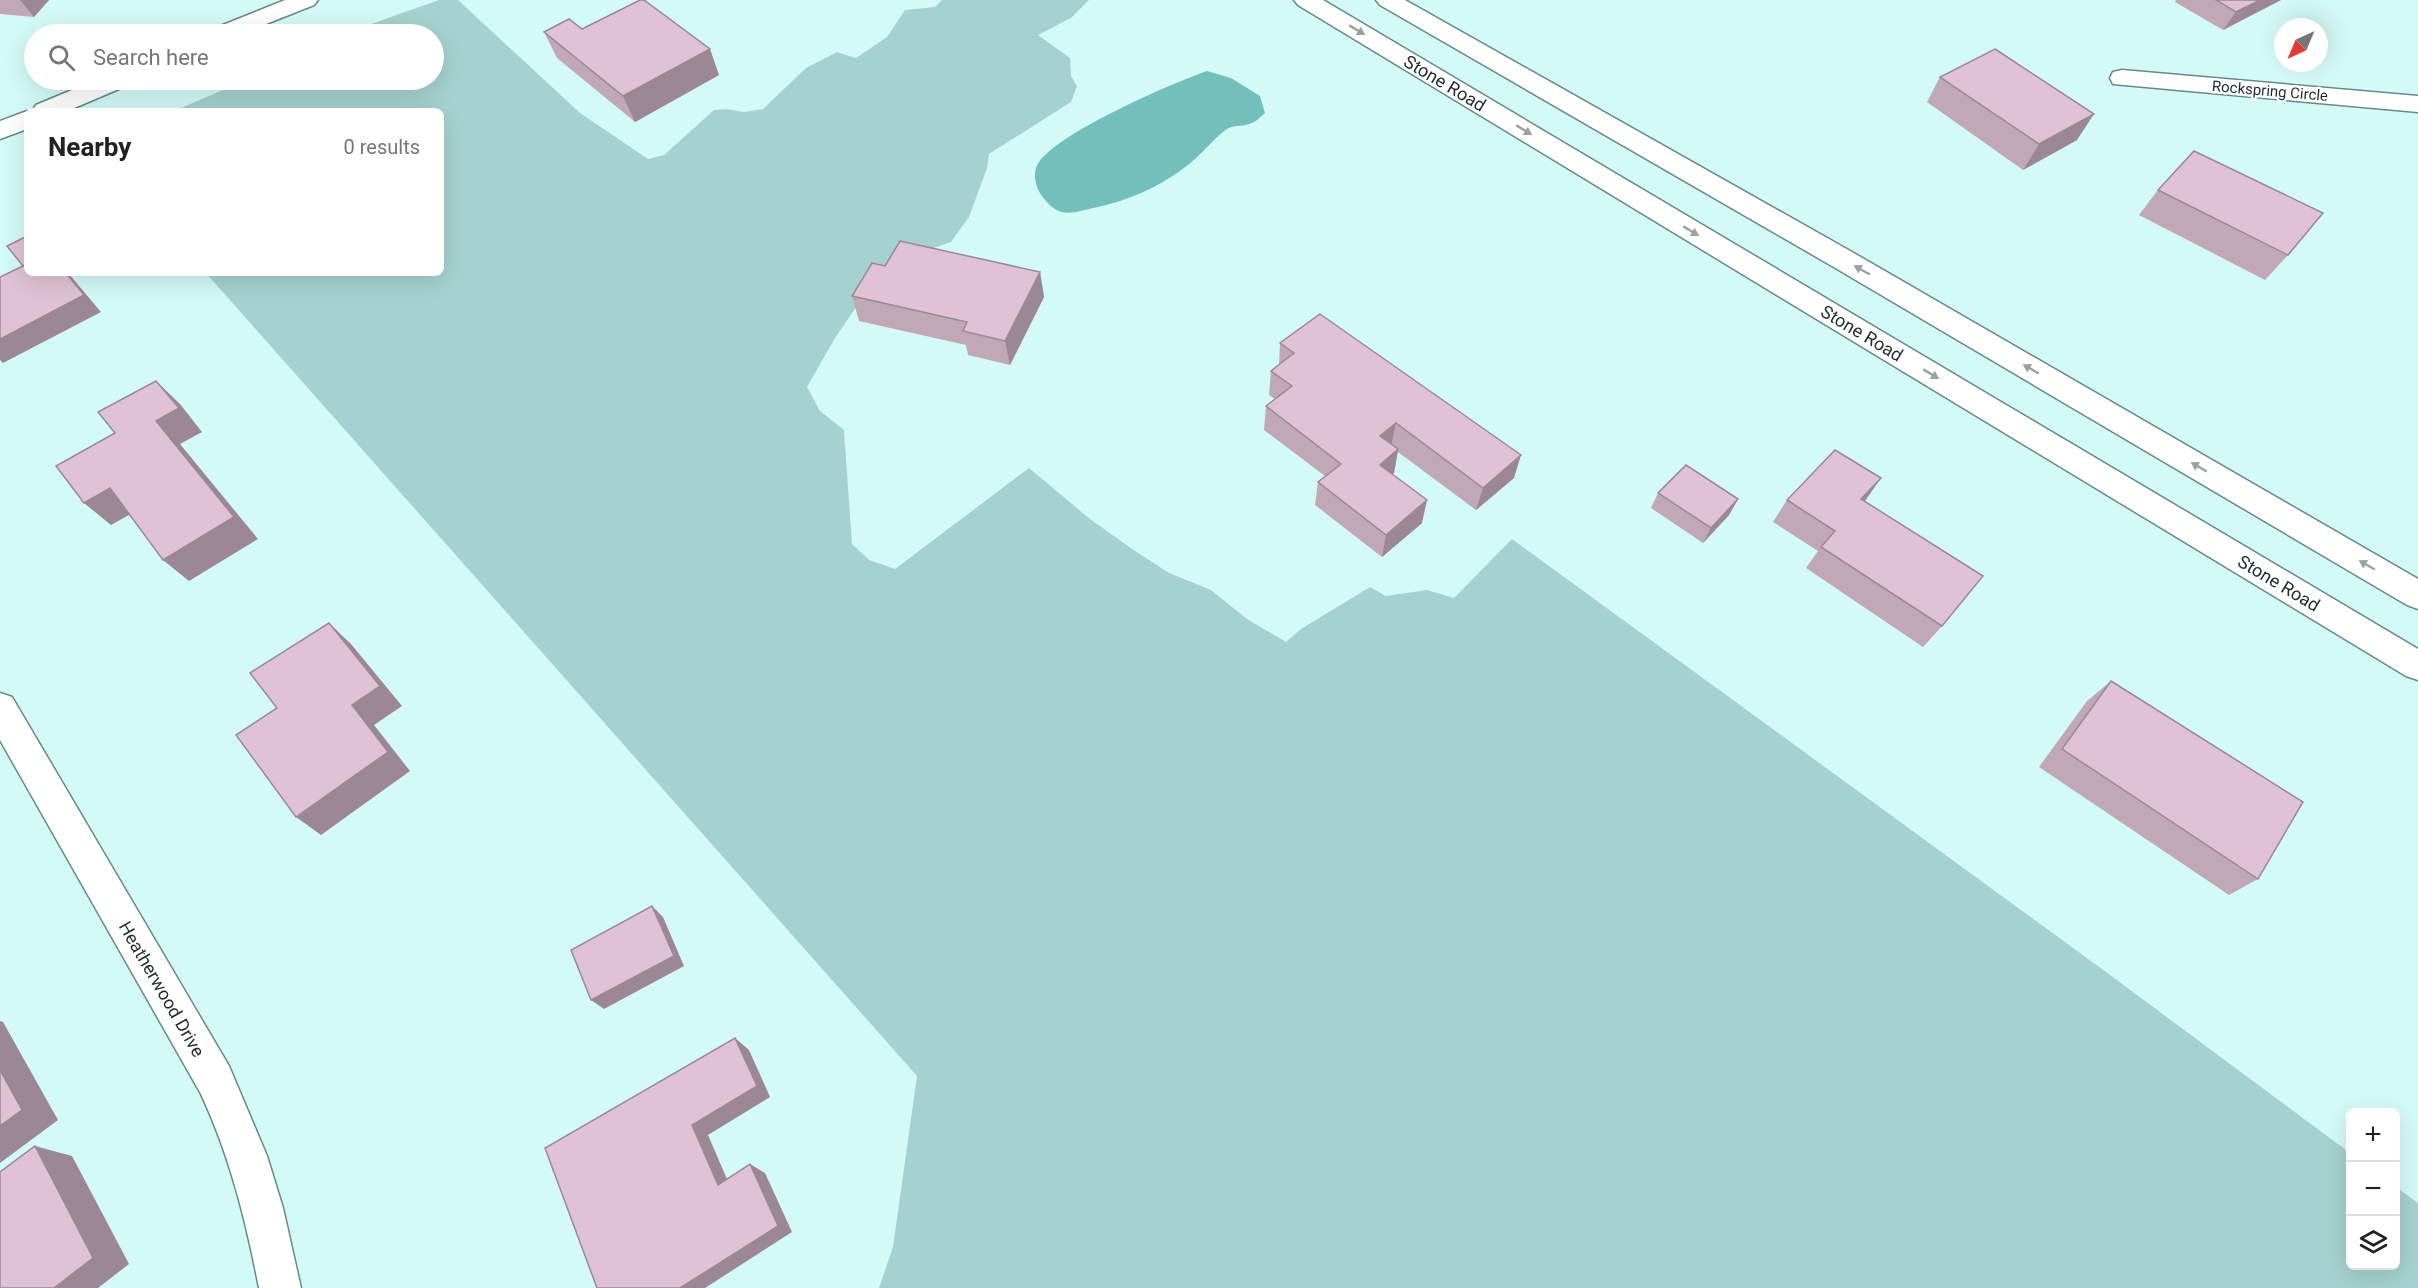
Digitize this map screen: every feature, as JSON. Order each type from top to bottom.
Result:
[{"type":"main road","points":[[246,24],[306,0]]},
{"type":"main road","name":"Stone Road","points":[[1306,0],[2418,666]]},
{"type":"main road","points":[[1388,0],[1832,253],[2418,595]]},
{"type":"main road","name":"Rockspring Circle","points":[[2122,78],[2418,104]]},
{"type":"main road","points":[[52,108],[94,90]]},
{"type":"main road","points":[[0,131],[24,120]]},
{"type":"main road","name":"Heatherwood Drive","points":[[0,708],[215,1080],[234,1118],[268,1223],[280,1288]]},
{"type":"shaded area","points":[[439,0],[458,0],[580,113],[648,159],[664,155],[714,110],[744,112],[763,109],[806,68],[837,52],[856,58],[887,37],[905,10],[935,7],[942,0],[1089,0],[1071,18],[1038,35],[1070,58],[1071,76],[1077,86],[1071,102],[989,154],[987,168],[969,217],[951,242],[925,251],[865,294],[835,338],[807,387],[820,411],[844,430],[852,544],[869,560],[895,569],[1029,468],[1090,519],[1135,551],[1169,573],[1211,590],[1247,619],[1286,642],[1301,629],[1370,587],[1386,596],[1427,590],[1454,598],[1512,539],[2102,969],[2346,1150],[2346,1270],[2400,1270],[2400,1190],[2418,1203],[2418,1288],[879,1288],[893,1247],[917,1076],[209,276],[444,276],[444,108],[181,108],[223,90],[444,90],[444,24],[371,24]]},
{"type":"shaded area","points":[[1207,71],[1231,78],[1260,96],[1265,113],[1250,124],[1235,126],[1220,134],[1184,168],[1160,184],[1134,196],[1071,213],[1053,208],[1042,196],[1036,184],[1035,174],[1039,162],[1051,150],[1092,123],[1117,110]]},
{"type":"building","points":[[644,0],[710,49],[623,96],[544,32],[569,19],[582,29]]},
{"type":"building","points":[[2216,0],[2260,0],[2236,12]]},
{"type":"building","points":[[1995,49],[2094,114],[2039,144],[1940,77]]},
{"type":"building","points":[[2194,151],[2323,213],[2288,255],[2158,190]]},
{"type":"building","points":[[24,238],[24,266],[23,266],[7,246]]},
{"type":"building","points":[[900,241],[1040,272],[1005,341],[963,331],[967,322],[852,296],[872,263],[885,266]]},
{"type":"building","points":[[24,265],[24,276],[68,276],[84,295],[0,339],[0,277]]},
{"type":"building","points":[[1320,314],[1521,455],[1483,488],[1396,423],[1380,436],[1398,449],[1380,465],[1427,500],[1386,535],[1318,482],[1341,464],[1266,406],[1292,386],[1271,371],[1294,353],[1280,343]]},
{"type":"building","points":[[156,381],[179,408],[156,421],[234,517],[163,560],[110,488],[84,503],[56,466],[115,433],[98,412]]},
{"type":"building","points":[[1835,450],[1881,478],[1861,499],[1983,576],[1942,626],[1821,547],[1835,531],[1787,500]]},
{"type":"building","points":[[1686,465],[1738,499],[1711,528],[1658,493]]},
{"type":"building","points":[[329,623],[380,686],[352,705],[388,752],[296,817],[236,735],[277,708],[250,673]]},
{"type":"building","points":[[2111,681],[2303,802],[2258,879],[2062,749]]},
{"type":"building","points":[[652,906],[674,956],[591,1000],[571,950]]},
{"type":"building","points":[[735,1038],[757,1086],[692,1125],[718,1185],[750,1164],[778,1226],[680,1288],[597,1288],[545,1148]]},
{"type":"building","points":[[0,1070],[22,1110],[0,1126]]},
{"type":"building","points":[[35,1146],[93,1258],[54,1288],[0,1288],[0,1172]]}]
